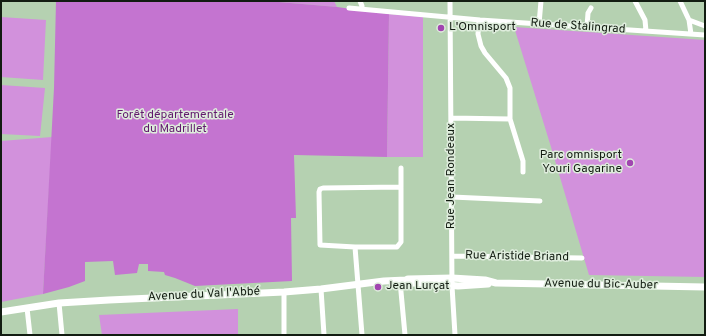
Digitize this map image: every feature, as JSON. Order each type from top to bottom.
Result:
[{"type":"main road","name":"Avenue du Val l'Abbé","points":[[1,312],[59,303],[284,292],[403,281],[408,279],[452,282]]},
{"type":"main road","name":"Avenue du Bic-Auber","points":[[452,282],[485,280],[496,283],[705,287]]},
{"type":"street","points":[[360,1],[362,9]]},
{"type":"street","name":"Rue Jean Rondeaux","points":[[450,1],[452,282],[456,335]]},
{"type":"street","points":[[539,24],[541,1]]},
{"type":"street","points":[[635,1],[645,20],[646,31]]},
{"type":"street","points":[[680,1],[690,20],[691,34]]},
{"type":"street","name":"Rue de Stalingrad","points":[[349,8],[479,20],[705,35]]},
{"type":"street","points":[[587,27],[588,13],[591,8]]},
{"type":"street","points":[[479,20],[478,34],[480,46],[506,78],[510,88],[510,119],[523,161],[522,172]]},
{"type":"street","points":[[690,20],[705,26]]},
{"type":"street","points":[[451,118],[510,119]]},
{"type":"street","points":[[401,168],[401,187],[401,242],[397,247],[320,245],[320,189],[401,187]]},
{"type":"street","points":[[452,197],[540,201]]},
{"type":"street","points":[[355,247],[362,335]]},
{"type":"street","name":"Rue Aristide Briand","points":[[452,256],[582,258]]},
{"type":"street","points":[[403,281],[405,335]]},
{"type":"street","points":[[321,289],[324,335]]},
{"type":"street","points":[[284,292],[284,335]]},
{"type":"street","points":[[59,303],[62,335]]},
{"type":"street","points":[[27,308],[30,335]]},
{"type":"shaded area","points":[[267,1],[334,1],[337,7]]},
{"type":"shaded area","points":[[389,14],[423,17],[423,157],[387,157]]},
{"type":"shaded area","points":[[1,17],[46,20],[43,80],[1,77]]},
{"type":"shaded area","name":"Parc omnisport Youri Gagarine","points":[[514,27],[705,40],[705,277],[589,275]]},
{"type":"shaded area","points":[[1,85],[45,88],[40,136],[1,134]]},
{"type":"shaded area","points":[[52,137],[43,294],[1,302],[1,141]]},
{"type":"shaded area","points":[[238,309],[238,335],[102,335],[99,315]]},
{"type":"green space","name":"Forêt départementale du Madrillet","points":[[56,1],[267,1],[337,7],[389,14],[387,157],[294,155],[296,218],[291,218],[292,281],[195,286],[165,275],[164,272],[148,271],[148,264],[139,264],[137,273],[115,275],[113,261],[85,262],[85,281],[43,294],[54,88]]},
{"type":"place","name":"L'Omnisport","points":[[441,28]]},
{"type":"place","name":"Parc omnisport Youri Gagarine","points":[[630,163]]},
{"type":"place","name":"Jean Lurçat","points":[[378,287]]}]
